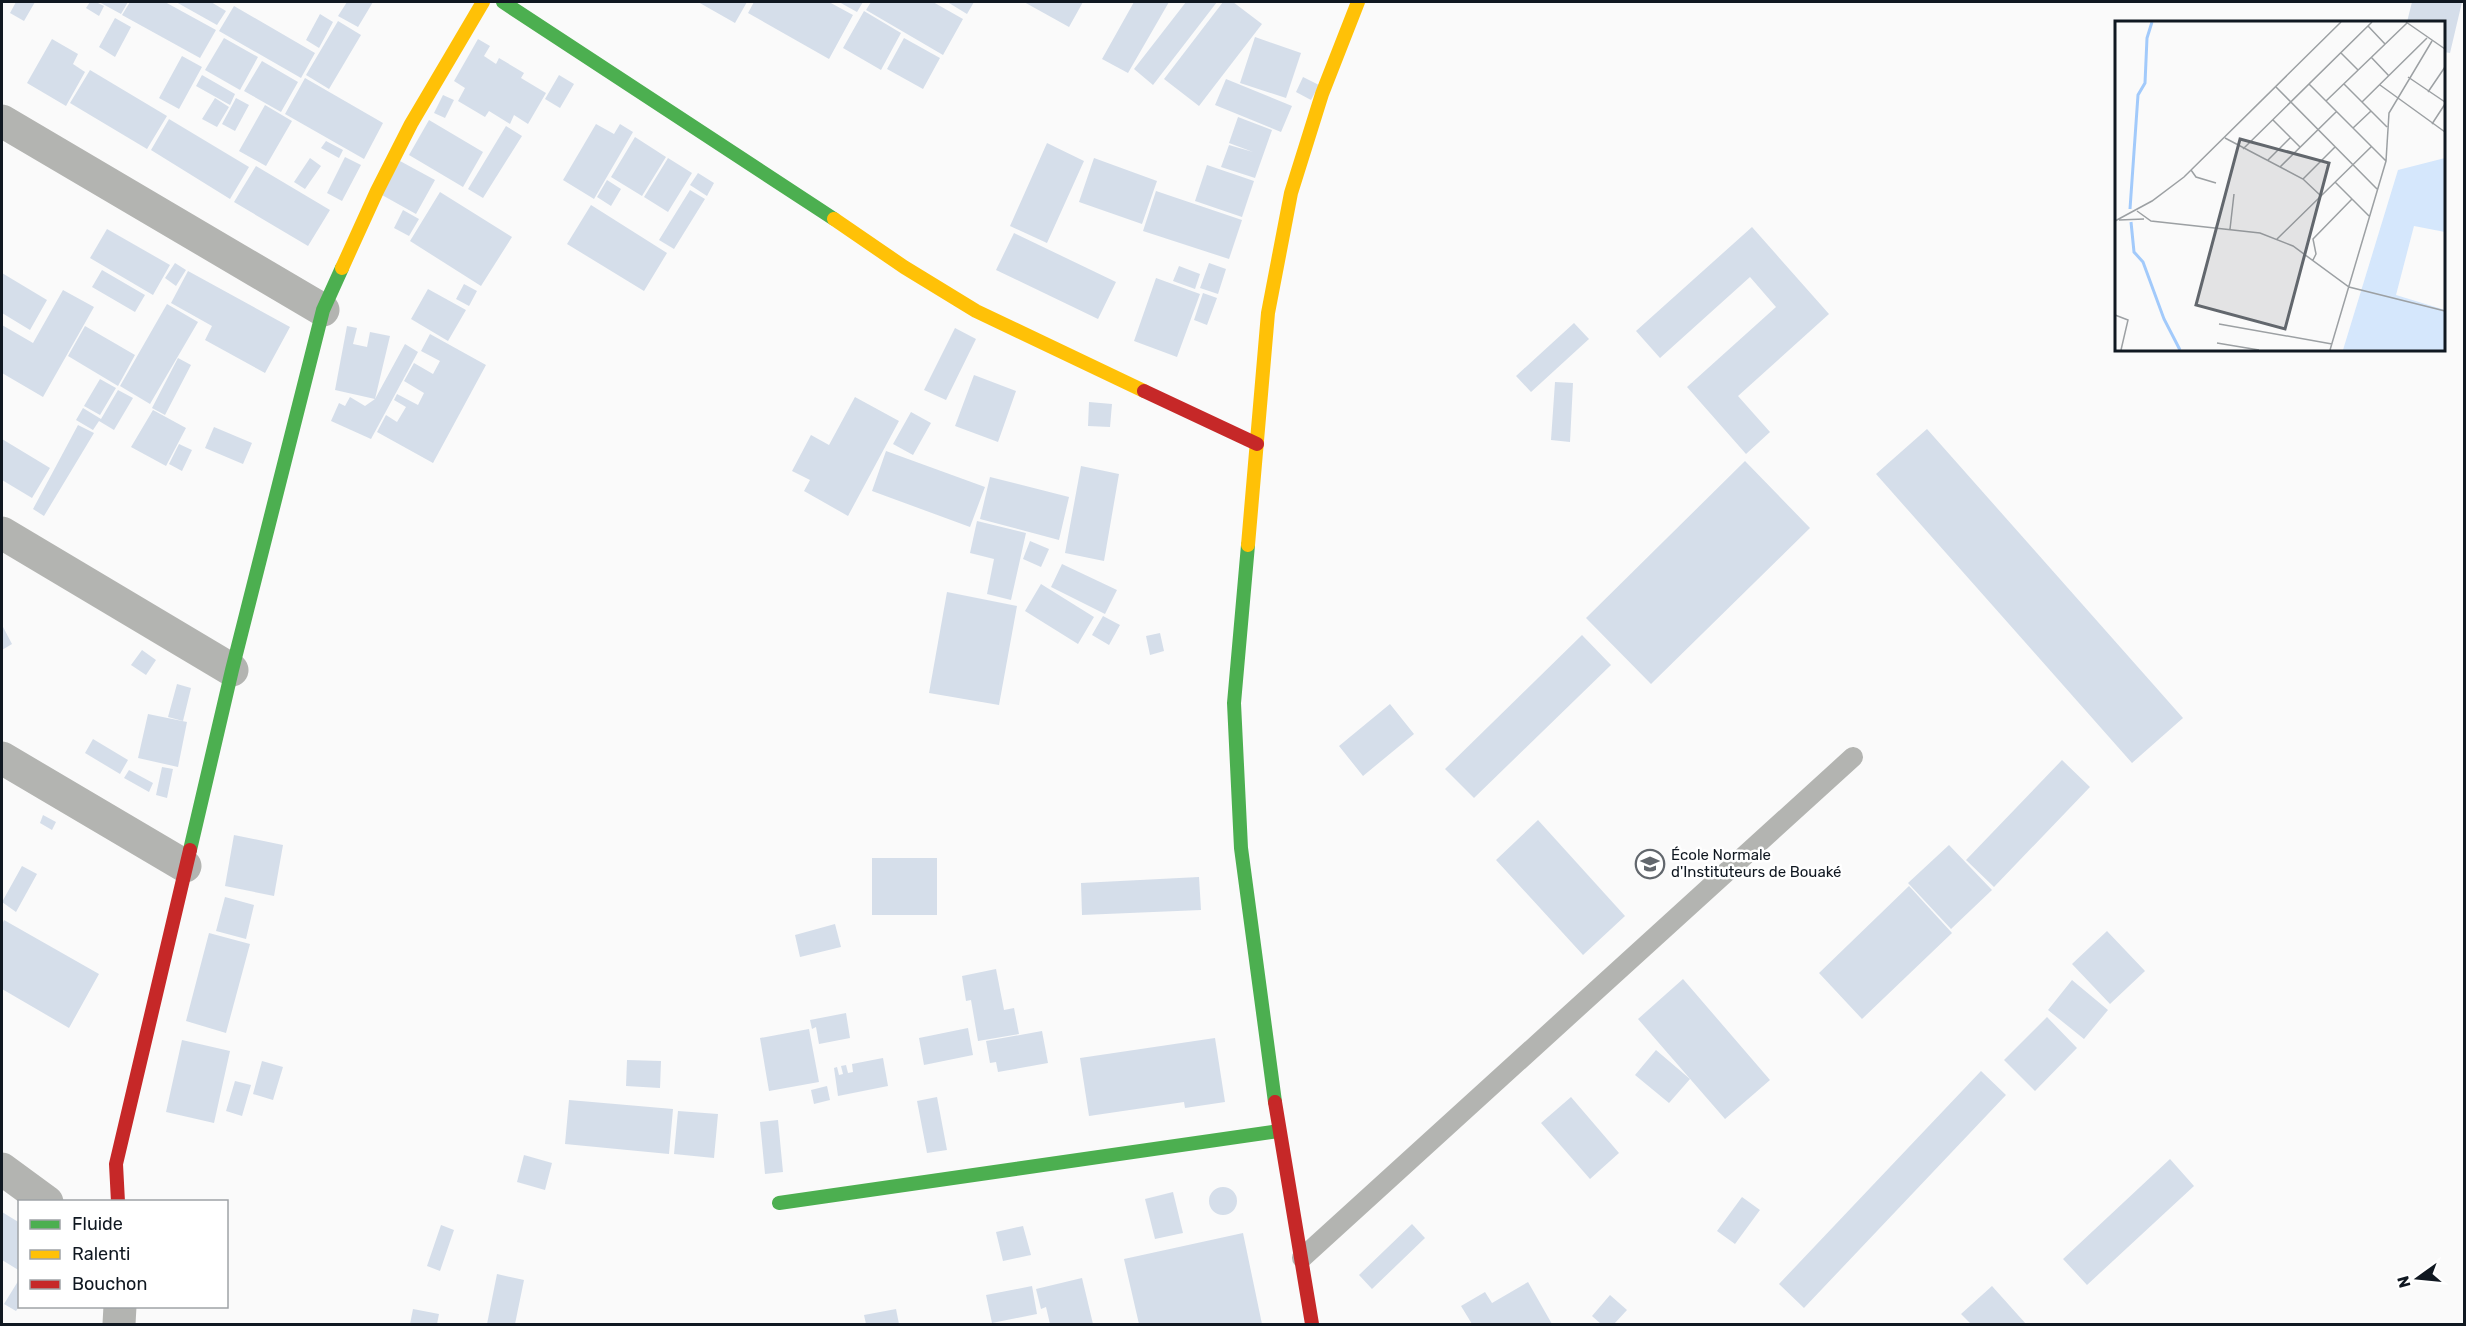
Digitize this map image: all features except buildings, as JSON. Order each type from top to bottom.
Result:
[{"type":"street","points":[[118,1200],[116,1164],[232,670],[323,310],[377,191],[411,124],[483,2]]},
{"type":"street","points":[[503,2],[850,229],[904,267],[976,311],[1257,444]]},
{"type":"street","points":[[1312,1324],[1279,1131],[1241,848],[1234,703],[1268,314],[1291,194],[1322,94],[1358,2]]},
{"type":"street","points":[[2,121],[323,310]]},
{"type":"street","points":[[2,533],[232,670]]},
{"type":"street","points":[[2,758],[185,866]]},
{"type":"street","points":[[779,1203],[1279,1131]]},
{"type":"street","points":[[2,1169],[44,1200]]},
{"type":"street","points":[[119,1324],[120,1308]]},
{"type":"lane","points":[[1302,1258],[1853,757]]},
{"type":"traffic: fast","points":[[503,2],[834,219]]},
{"type":"traffic: fast","points":[[190,850],[232,670],[323,310],[342,268]]},
{"type":"traffic: fast","points":[[1248,545],[1234,703],[1241,848],[1275,1102]]},
{"type":"traffic: fast","points":[[779,1203],[1279,1131]]},
{"type":"traffic: slow","points":[[342,268],[411,124],[483,2]]},
{"type":"traffic: slow","points":[[1248,545],[1268,313],[1291,193],[1322,94],[1358,2]]},
{"type":"traffic: slow","points":[[834,219],[904,267],[976,311],[1144,391]]},
{"type":"traffic: jam","points":[[1144,391],[1257,444]]},
{"type":"traffic: jam","points":[[118,1200],[116,1164],[190,850]]},
{"type":"traffic: jam","points":[[1275,1102],[1312,1324]]},
{"type":"place","name":"École Normale d'Instituteurs de Bouaké","points":[[1650,864]]}]
